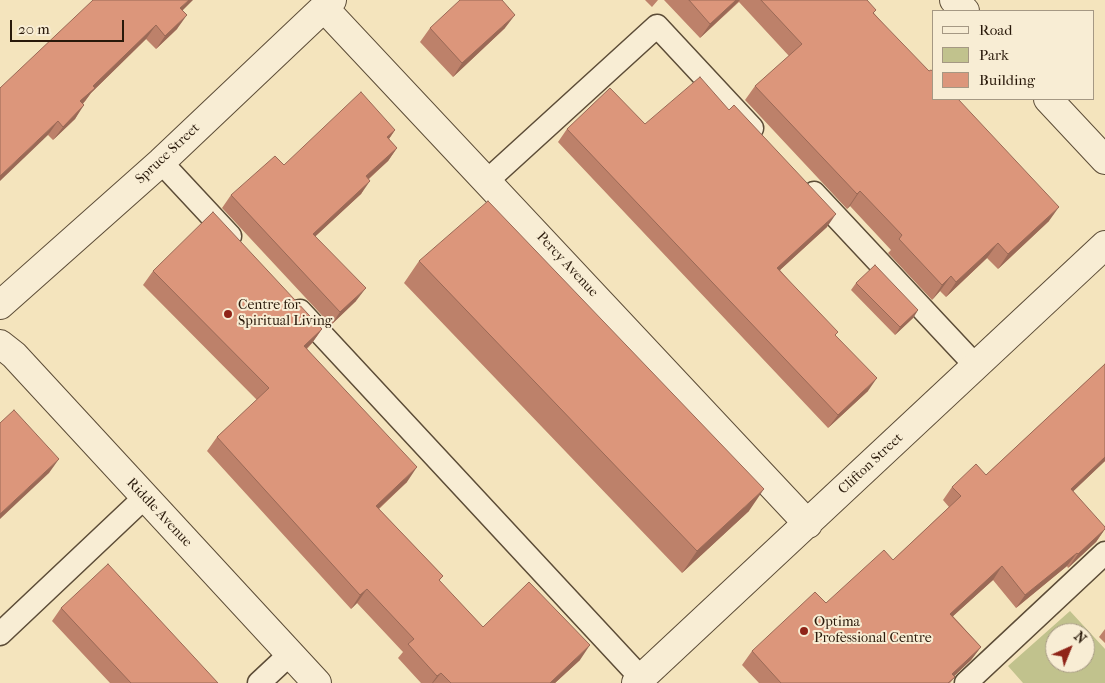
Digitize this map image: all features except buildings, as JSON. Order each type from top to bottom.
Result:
[{"type":"street","points":[[954,0],[964,10]]},
{"type":"street","name":"Spruce Street","points":[[0,305],[161,162],[328,4]]},
{"type":"street","name":"Percy Avenue","points":[[328,4],[488,180],[808,524]]},
{"type":"street","points":[[1049,100],[1105,160]]},
{"type":"street","name":"Clifton Street","points":[[638,680],[808,524],[975,365],[1105,245]]},
{"type":"street","name":"Riddle Avenue","points":[[0,344],[14,356],[317,683]]},
{"type":"lane","points":[[488,180],[657,26],[765,141]]},
{"type":"lane","points":[[161,162],[245,252]]},
{"type":"lane","points":[[799,177],[975,365]]},
{"type":"lane","points":[[286,296],[638,680]]},
{"type":"lane","points":[[0,634],[145,497]]},
{"type":"lane","points":[[966,683],[1105,553]]},
{"type":"lane","points":[[259,683],[290,654]]},
{"type":"green space","points":[[1070,611],[1081,623],[1056,623]]},
{"type":"green space","points":[[1045,633],[1045,673],[1095,673],[1095,638],[1105,649],[1105,683],[1023,683],[1008,666]]},
{"type":"place","name":"Centre for Spiritual Living","points":[[228,314]]},
{"type":"place","name":"Optima Professional Centre","points":[[804,631]]}]
